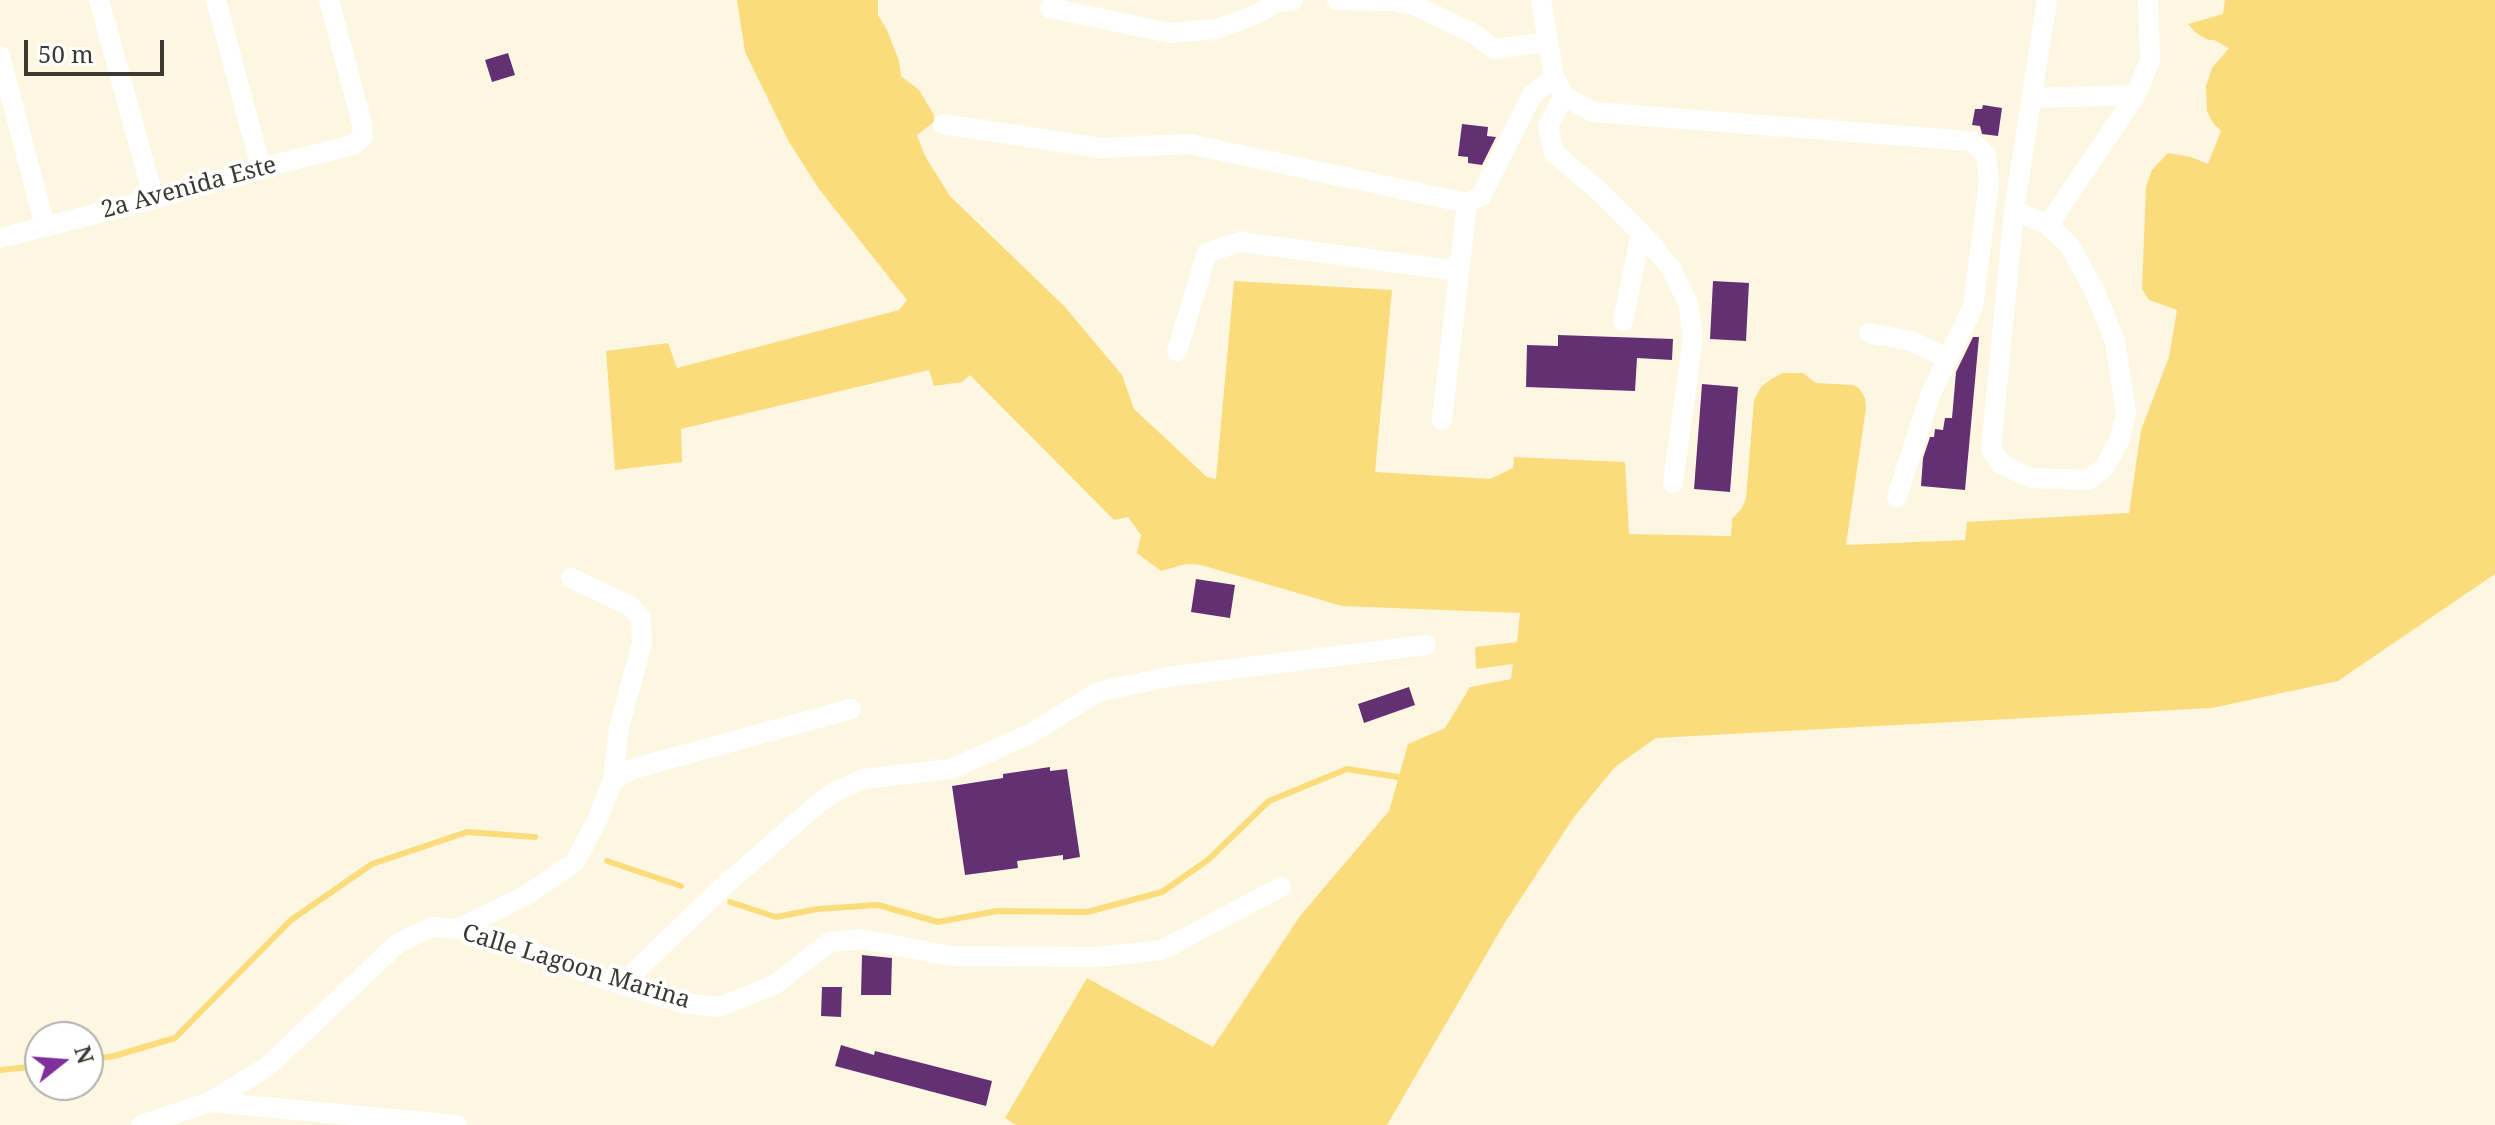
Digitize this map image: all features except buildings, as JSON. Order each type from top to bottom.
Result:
[{"type":"street","points":[[99,0],[154,199]]},
{"type":"street","points":[[216,0],[261,168]]},
{"type":"street","name":"2a Avenida Este","points":[[0,238],[353,145],[363,137],[362,124],[329,0]]},
{"type":"street","points":[[1050,8],[1170,33],[1217,29],[1257,14],[1277,2],[1293,0]]},
{"type":"street","points":[[1337,0],[1395,1],[1416,6],[1474,34],[1494,49],[1547,42]]},
{"type":"street","points":[[1541,0],[1554,77],[1564,96],[1593,112],[1971,141],[1986,155],[1989,182],[1973,307],[1931,393],[1897,497]]},
{"type":"street","points":[[2014,210],[2048,225],[2070,246],[2095,292],[2115,341],[2126,413],[2120,439],[2104,468],[2088,480],[2031,478],[2003,465],[1991,450],[2014,210],[2047,0]]},
{"type":"street","points":[[2048,225],[2136,95],[2150,60],[2148,0]]},
{"type":"street","points":[[0,56],[3,80],[45,226]]},
{"type":"street","points":[[943,124],[1101,148],[1189,144],[1467,203],[1481,196],[1532,95],[1554,77]]},
{"type":"street","points":[[2032,98],[2136,95]]},
{"type":"street","points":[[1564,96],[1548,126],[1554,153],[1600,192],[1641,233],[1671,268],[1688,303],[1693,337],[1673,483]]},
{"type":"street","points":[[1442,420],[1467,203]]},
{"type":"street","points":[[1623,321],[1641,233]]},
{"type":"street","points":[[1177,351],[1207,253],[1226,246],[1241,242],[1459,271]]},
{"type":"street","points":[[1869,333],[1911,341],[1948,358]]},
{"type":"street","points":[[455,929],[525,896],[575,862],[613,780],[619,728],[642,643],[641,618],[630,606],[571,578]]},
{"type":"street","points":[[622,984],[726,884],[834,792],[864,779],[951,769],[1030,734],[1098,692],[1167,677],[1426,645]]},
{"type":"street","points":[[613,780],[632,769],[851,709]]},
{"type":"street","name":"Calle Lagoon Marina","points":[[141,1125],[210,1102],[267,1067],[398,943],[432,927],[471,930],[682,1003],[719,1007],[774,985],[830,942],[861,939],[951,956],[1096,957],[1162,950],[1281,887]]},
{"type":"street","points":[[210,1102],[457,1125]]},
{"type":"shaded area","points":[[737,0],[878,0],[878,15],[899,61],[901,76],[919,90],[934,115],[934,122],[917,135],[925,156],[950,196],[1065,307],[1122,375],[1134,409],[1207,477],[1216,479],[1234,281],[1392,290],[1375,472],[1490,479],[1513,468],[1514,457],[1625,462],[1629,534],[1731,536],[1732,519],[1746,498],[1754,400],[1761,387],[1771,379],[1783,373],[1803,373],[1816,383],[1853,385],[1865,398],[1846,545],[1965,540],[1967,522],[2129,513],[2141,430],[2169,357],[2177,310],[2149,300],[2142,289],[2146,187],[2152,170],[2168,153],[2208,164],[2221,131],[2207,111],[2206,86],[2212,68],[2229,48],[2196,33],[2188,24],[2223,14],[2225,0],[2495,0],[2495,574],[2338,681],[2212,708],[1656,738],[1615,767],[1574,817],[1504,924],[1387,1125],[1016,1125],[1005,1118],[1087,978],[1213,1047],[1300,916],[1389,811],[1408,744],[1445,728],[1470,687],[1511,679],[1513,664],[1476,669],[1475,647],[1517,642],[1520,613],[1342,606],[1201,565],[1186,564],[1161,571],[1137,553],[1141,535],[1128,517],[1114,520],[970,375],[962,382],[934,386],[929,370],[681,429],[682,462],[615,470],[606,351],[668,343],[677,368],[899,310],[907,300],[819,189],[789,142],[745,52]]},
{"type":"waterway","points":[[730,902],[776,917],[818,909],[878,905],[938,922],[997,911],[1087,912],[1162,892],[1208,860],[1269,801],[1347,769],[1404,778]]},
{"type":"waterway","points":[[104,1058],[175,1038],[291,920],[372,864],[467,832],[535,837]]},
{"type":"waterway","points":[[607,861],[681,886]]},
{"type":"waterway","points":[[0,1070],[24,1068]]}]
